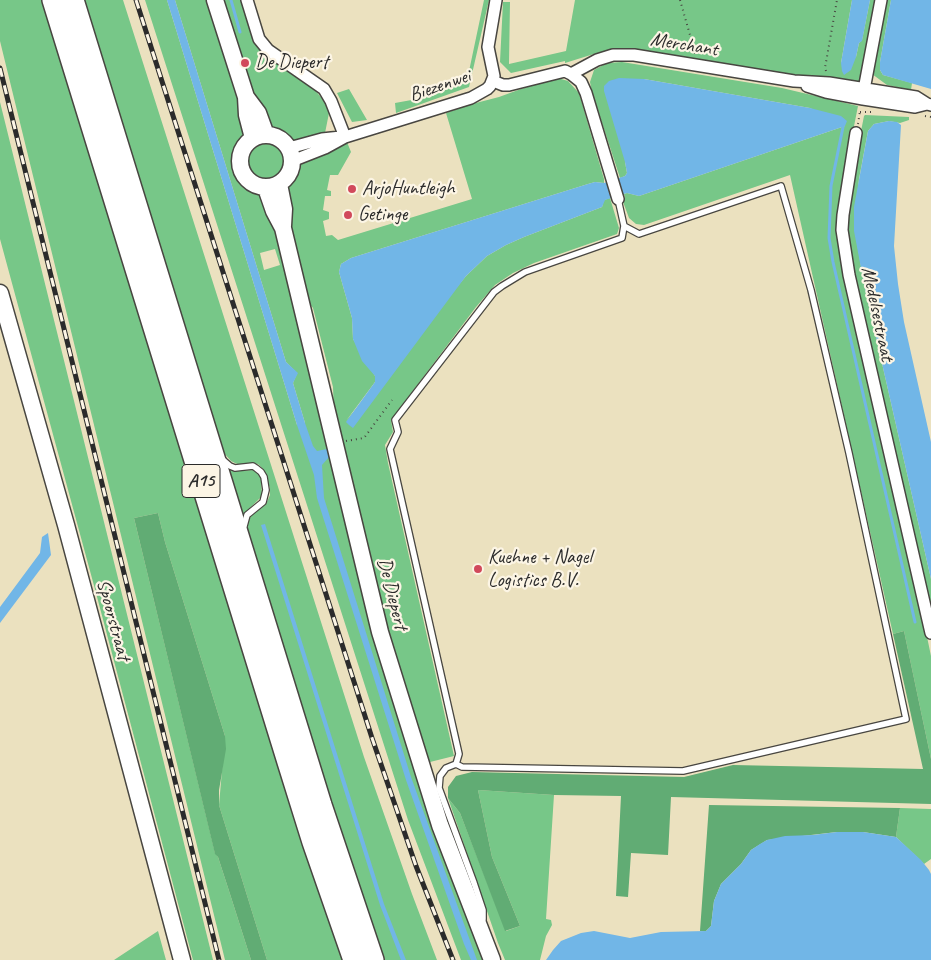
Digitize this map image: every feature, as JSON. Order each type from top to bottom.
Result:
[{"type":"highway","name":"A15","points":[[53,0],[288,762],[316,851],[354,960]]},
{"type":"highway","name":"A15","points":[[72,0],[324,814],[373,960]]},
{"type":"main road","points":[[215,0],[246,97],[246,115],[260,136]]},
{"type":"main road","points":[[260,136],[279,138],[291,154],[289,174],[273,186],[258,186],[250,182],[240,168],[242,151],[246,144],[260,136]]},
{"type":"main road","name":"De Diepert","points":[[273,186],[284,209],[283,228],[373,604],[399,696],[440,825],[492,960]]},
{"type":"main road","name":"Spoorstraat","points":[[0,293],[68,534],[182,960]]},
{"type":"street","points":[[247,0],[259,39],[268,50],[324,89],[331,101],[345,137]]},
{"type":"street","name":"Biezenwei","points":[[291,154],[326,148],[345,137],[471,98],[487,89],[493,81],[494,70],[488,47],[496,0]]},
{"type":"street","points":[[864,94],[881,0]]},
{"type":"street","name":"Merchant","points":[[493,81],[509,85],[565,71],[571,74],[597,60],[613,55],[634,56],[794,81]]},
{"type":"street","points":[[571,74],[581,82],[586,93],[618,199]]},
{"type":"street","points":[[794,81],[828,83],[915,107],[929,105]]},
{"type":"street","points":[[794,81],[826,92],[864,94]]},
{"type":"street","name":"Medelsestraat","points":[[856,133],[842,230],[849,274],[931,633]]},
{"type":"lane","points":[[456,764],[462,767],[683,771],[906,719],[851,463],[811,290],[781,186],[639,234],[624,226]]},
{"type":"lane","points":[[483,938],[482,910],[440,788],[439,781],[442,771],[456,764],[459,754],[390,449],[398,432],[395,420],[494,292],[525,272],[622,238],[624,226],[618,199]]},
{"type":"lane","points":[[208,440],[224,462],[230,466],[240,468],[253,466],[264,477],[265,496],[263,502],[251,511],[245,519],[241,548]]},
{"type":"path","points":[[680,0],[697,54],[695,66]]},
{"type":"path","points":[[828,83],[825,68],[837,0]]},
{"type":"path","points":[[856,133],[864,94]]},
{"type":"path","points":[[334,443],[364,438],[392,400]]},
{"type":"green space","points":[[0,0],[43,0],[343,960],[267,960],[219,805],[225,736],[165,542],[158,513],[134,518],[215,853],[218,857],[251,960],[225,960],[0,41]]},
{"type":"green space","points":[[83,0],[123,0],[364,757],[437,960],[385,960],[342,839],[246,525],[252,514],[266,504],[270,495],[270,488],[263,469],[258,464],[240,465],[231,461],[223,452]]},
{"type":"green space","points":[[145,0],[167,0],[297,425],[305,423],[293,383],[297,373],[286,362],[175,0],[208,0],[244,121],[243,135],[232,158],[232,171],[246,189],[259,194],[268,207],[330,449],[486,960],[461,960],[408,820]],"holes":[[[275,249],[280,265],[264,270],[260,253]]]},
{"type":"green space","points":[[221,0],[243,0],[257,46],[314,89],[325,102],[329,113],[325,133],[309,139],[294,140],[279,132],[265,119],[238,55]]},
{"type":"green space","points":[[484,0],[489,0],[469,87],[396,113],[395,103],[428,97],[468,76]]},
{"type":"green space","points":[[575,0],[852,0],[841,63],[856,57],[859,43],[862,40],[870,0],[877,0],[862,83],[839,82],[621,50],[597,53],[565,63],[565,61],[511,73],[500,62],[503,2],[510,2],[509,64],[566,51]]},
{"type":"green space","points":[[885,0],[891,0],[880,70],[883,75],[912,83],[911,90],[887,85],[872,74]]},
{"type":"green space","points":[[622,62],[782,88],[858,106],[842,187],[839,214],[931,656],[931,759],[904,631],[893,634],[790,175],[644,225],[636,224],[629,218],[622,199],[625,198],[624,194],[627,193],[639,196],[845,126],[810,108],[644,79],[625,162],[627,173],[620,178],[590,82],[594,70],[607,63]]},
{"type":"green space","points":[[558,78],[568,81],[579,93],[604,183],[595,182],[588,184],[351,258],[341,264],[339,272],[352,318],[353,339],[375,376],[375,382],[346,421],[466,276],[487,256],[524,237],[602,207],[604,200],[610,198],[619,228],[617,234],[534,263],[513,273],[495,285],[476,307],[391,420],[393,432],[385,445],[388,463],[454,756],[426,763],[397,668],[334,415],[333,387],[313,308],[304,297],[286,202],[287,187],[303,162],[347,142],[351,152],[338,175],[330,175],[327,190],[331,191],[331,196],[325,196],[323,210],[329,212],[329,219],[323,221],[326,236],[332,235],[338,240],[472,199],[446,113]]},
{"type":"green space","points":[[349,89],[367,120],[352,122],[337,93]]},
{"type":"green space","points":[[0,102],[213,960],[193,960],[0,239]]},
{"type":"green space","points":[[865,115],[909,117],[909,120],[900,123],[889,121],[874,124],[868,131],[859,179],[854,225],[864,284],[931,579],[931,620],[851,269],[847,231],[849,192]]},
{"type":"green space","points":[[266,144],[279,149],[284,162],[279,175],[266,180],[253,175],[248,162],[253,149]]},
{"type":"green space","points":[[228,468],[237,471],[253,470],[259,474],[261,479],[262,496],[243,515]]},
{"type":"green space","points":[[158,513],[165,542],[225,736],[226,749],[219,790],[219,805],[267,960],[251,960],[218,857],[215,854],[134,518]]},
{"type":"green space","points":[[904,631],[931,759],[931,804],[671,797],[668,855],[631,853],[628,897],[616,896],[621,796],[554,795],[478,790],[492,857],[520,926],[505,931],[460,813],[448,798],[448,787],[456,776],[472,772],[684,777],[733,765],[923,769],[893,634]]},
{"type":"green space","points":[[478,790],[554,795],[546,919],[551,920],[552,925],[546,936],[540,960],[505,960],[498,943],[448,798],[460,813],[506,931],[520,926],[492,857]]},
{"type":"green space","points":[[709,805],[900,808],[896,837],[863,832],[837,832],[767,840],[751,850],[741,864],[721,884],[714,901],[711,926],[706,931],[700,931]]},
{"type":"green space","points":[[900,808],[931,809],[931,859],[924,864],[896,837]]},
{"type":"green space","points":[[158,931],[166,960],[114,960]]},
{"type":"water","points":[[167,0],[175,0],[286,362],[298,373],[293,383],[313,446],[317,451],[327,449],[330,456],[322,465],[324,498],[411,777],[477,960],[471,960],[464,944],[406,780],[317,498],[314,475]]},
{"type":"water","points":[[852,0],[870,0],[862,41],[859,43],[851,70],[844,75],[841,63]]},
{"type":"water","points":[[891,0],[931,0],[931,89],[883,75],[880,70]]},
{"type":"water","points":[[619,78],[644,79],[810,108],[841,116],[847,121],[845,126],[639,196],[627,193],[605,200],[602,207],[524,237],[487,256],[466,276],[353,428],[349,425],[346,422],[375,382],[375,376],[362,361],[353,339],[352,318],[339,272],[341,264],[351,258],[588,184],[595,182],[604,183],[625,176],[627,173],[625,162],[604,91],[604,86],[609,81]]},
{"type":"water","points":[[889,121],[897,122],[901,125],[894,246],[898,284],[904,322],[931,442],[931,579],[864,284],[854,231],[854,207],[868,131],[874,124]]},
{"type":"water","points":[[265,524],[384,904],[406,960],[401,960],[380,905],[261,525]]},
{"type":"water","points":[[48,533],[51,555],[0,623],[0,607],[40,553],[42,537]]},
{"type":"water","points":[[863,832],[896,837],[929,870],[931,874],[931,960],[546,960],[561,941],[581,933],[594,931],[630,938],[661,932],[706,931],[711,926],[714,901],[721,884],[741,864],[751,850],[767,840],[785,836]]},
{"type":"waterway","points":[[231,0],[240,32]]},
{"type":"waterway","points":[[843,127],[831,186],[829,238],[915,622]]},
{"type":"railway","points":[[136,0],[372,738],[416,866],[453,960]]},
{"type":"railway","points":[[0,68],[219,960]]},
{"type":"place","name":"De Diepert","points":[[245,63]]},
{"type":"place","name":"ArjoHuntleigh","points":[[352,189]]},
{"type":"place","name":"Getinge","points":[[348,215]]},
{"type":"place","name":"Kuehne + Nagel Logistics B.V.","points":[[478,569]]}]
